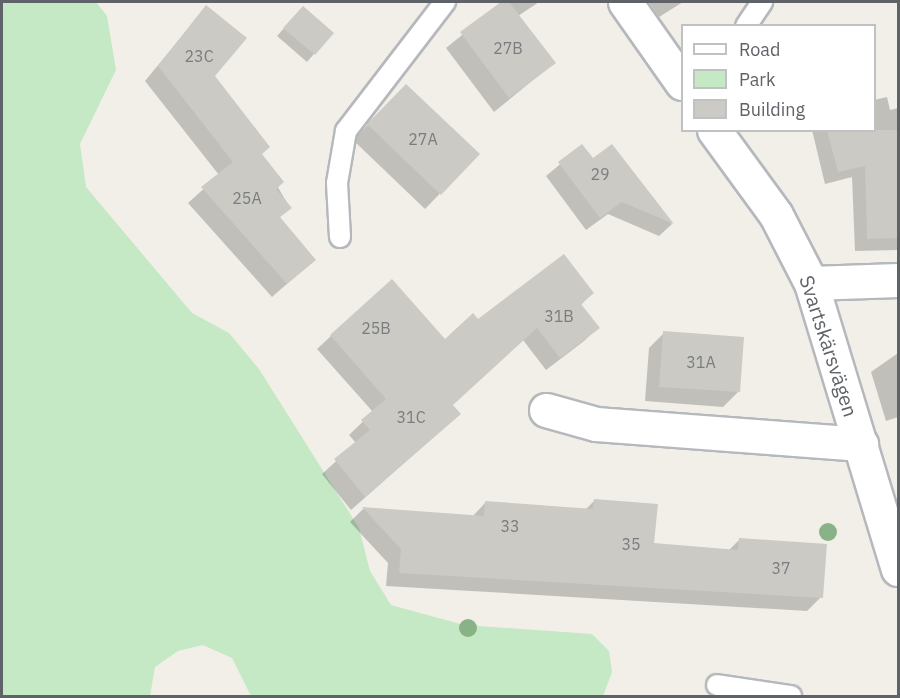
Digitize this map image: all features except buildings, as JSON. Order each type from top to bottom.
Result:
[{"type":"street","points":[[626,2],[681,82]]},
{"type":"street","name":"Svartskärsvägen","points":[[715,132],[777,215],[811,283],[898,569]]},
{"type":"street","points":[[811,283],[898,280]]},
{"type":"street","name":"Svartskärsvägen","points":[[546,410],[596,424],[861,444]]},
{"type":"lane","points":[[340,237],[337,183],[346,131],[445,2]]},
{"type":"lane","points":[[747,24],[762,2]]},
{"type":"lane","points":[[717,685],[791,696]]},
{"type":"green space","points":[[2,2],[96,2],[107,16],[116,70],[80,144],[86,187],[192,313],[229,333],[259,369],[359,528],[370,571],[391,605],[464,625],[592,634],[609,651],[612,672],[603,696],[251,696],[232,658],[203,645],[178,651],[155,667],[150,696],[2,696]]}]
